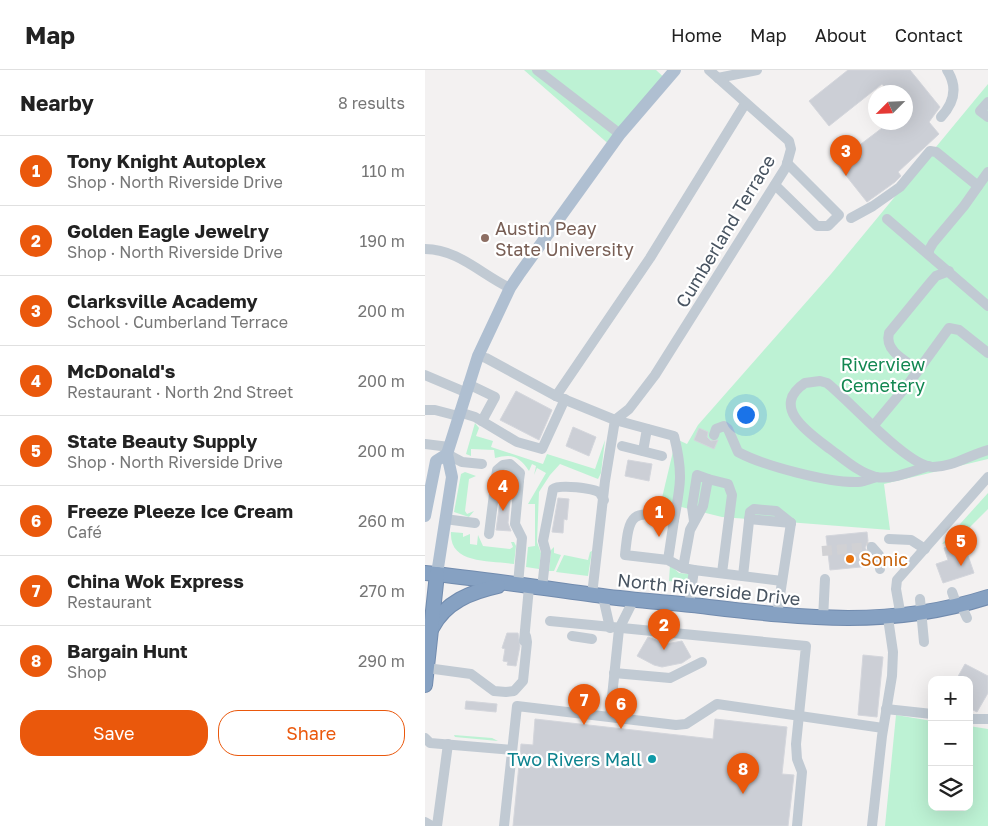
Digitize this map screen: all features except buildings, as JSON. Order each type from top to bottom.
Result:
[{"type":"highway","name":"North Riverside Drive","points":[[431,574],[597,596],[823,619],[894,617],[921,606],[959,606],[988,597]]},
{"type":"highway","points":[[425,685],[431,630],[431,574]]},
{"type":"highway","points":[[431,630],[443,612],[458,600],[482,589],[524,586]]},
{"type":"main road","points":[[431,574],[445,519],[452,477],[448,451],[478,356],[510,288],[620,134],[675,70]]},
{"type":"main road","points":[[425,516],[436,461],[448,451]]},
{"type":"street","points":[[537,70],[620,134]]},
{"type":"street","name":"Cumberland Terrace","points":[[615,420],[629,409],[655,375],[775,185],[787,163],[791,149],[789,142],[709,70]]},
{"type":"street","points":[[718,78],[757,70]]},
{"type":"street","points":[[941,117],[951,106],[954,92],[954,80],[947,70]]},
{"type":"street","points":[[988,102],[980,111],[988,117]]},
{"type":"street","points":[[425,410],[459,414],[483,422],[517,442],[541,449],[561,398],[745,104]]},
{"type":"street","points":[[851,218],[873,206],[900,187],[930,151],[936,152],[978,186]]},
{"type":"street","points":[[775,185],[817,226],[828,226],[839,215],[787,163]]},
{"type":"street","points":[[929,254],[933,244],[988,172]]},
{"type":"street","points":[[887,219],[988,306]]},
{"type":"street","points":[[425,249],[440,251],[463,259],[510,288]]},
{"type":"street","points":[[919,370],[895,353],[889,341],[889,333],[930,282],[936,276],[949,271]]},
{"type":"street","points":[[874,425],[919,370],[949,328],[959,330],[988,353]]},
{"type":"street","points":[[478,356],[486,358],[561,398],[615,420],[674,436],[681,466],[680,489],[669,560]]},
{"type":"street","points":[[425,375],[495,397],[483,422]]},
{"type":"street","points":[[876,477],[862,472],[801,426],[791,410],[793,396],[805,382],[827,382],[914,460],[929,466]]},
{"type":"street","points":[[610,716],[614,673],[615,628],[597,596],[605,488],[615,420]]},
{"type":"street","points":[[714,434],[716,429],[724,426],[728,429],[738,452],[843,482],[861,482],[929,466],[943,466],[988,450]]},
{"type":"street","points":[[643,451],[647,429]]},
{"type":"street","points":[[425,444],[448,451],[462,462],[482,464]]},
{"type":"street","points":[[622,446],[662,456]]},
{"type":"street","points":[[427,668],[471,674],[490,687],[510,688],[517,681],[525,636],[524,586],[522,538],[515,524],[519,481],[509,474],[495,481],[489,534]]},
{"type":"street","points":[[872,826],[883,728],[892,676],[897,580],[988,477]]},
{"type":"street","points":[[689,605],[690,530],[703,506],[708,479],[728,484],[732,495],[721,573]]},
{"type":"street","points":[[524,586],[546,552],[543,541],[553,489],[561,486],[589,490],[600,493],[604,500]]},
{"type":"street","points":[[743,576],[751,512],[754,509],[769,509],[784,515],[791,523],[777,615]]},
{"type":"street","points":[[674,520],[656,515],[641,514],[632,518],[628,524],[625,555],[669,560],[688,569],[782,581]]},
{"type":"street","points":[[445,519],[475,523]]},
{"type":"street","points":[[889,539],[911,540],[925,549]]},
{"type":"street","points":[[873,547],[879,555],[880,569]]},
{"type":"street","points":[[823,619],[825,579]]},
{"type":"street","points":[[952,592],[967,618]]},
{"type":"street","points":[[615,628],[634,599]]},
{"type":"street","points":[[921,606],[923,642]]},
{"type":"street","points":[[550,621],[806,646],[799,716],[797,759],[802,772],[797,826]]},
{"type":"street","points":[[572,636],[592,639]]},
{"type":"street","points":[[614,673],[670,678],[701,662]]},
{"type":"street","points":[[504,826],[517,706],[676,725],[686,724],[717,704],[883,728]]},
{"type":"street","points":[[886,709],[928,714]]},
{"type":"street","points":[[973,719],[988,719]]},
{"type":"street","points":[[425,738],[430,743],[512,750]]},
{"type":"street","points":[[437,826],[448,744]]},
{"type":"street","points":[[425,822],[432,826]]},
{"type":"green space","points":[[524,70],[656,70],[670,83],[612,147]]},
{"type":"green space","name":"Riverview Cemetery","points":[[988,84],[988,459],[884,484],[890,530],[722,517],[661,502],[676,439],[687,444],[698,425],[831,274]]},
{"type":"green space","points":[[475,423],[479,428],[476,436],[493,441],[491,447],[543,464],[547,454],[595,469],[605,440],[601,473],[598,479],[560,464],[539,492],[537,542],[541,553],[539,569],[526,567],[528,547],[535,546],[535,504],[528,504],[546,473],[537,468],[534,475],[536,466],[532,464],[529,471],[515,457],[495,458],[494,450],[471,449],[471,456],[466,454]]},
{"type":"green space","points":[[465,472],[476,476],[469,479],[465,511],[467,514],[474,511],[469,517],[454,512],[461,474]]},
{"type":"green space","points":[[988,493],[988,509],[957,540],[942,544]]},
{"type":"green space","points":[[451,532],[463,533],[463,537],[470,534],[470,544],[477,545],[478,535],[483,546],[510,549],[513,547],[511,542],[514,542],[516,546],[514,564],[483,561],[464,556],[452,543]]},
{"type":"green space","points":[[554,547],[554,553],[561,555],[554,571],[549,571],[551,550]]},
{"type":"green space","points":[[592,551],[588,576],[556,572],[564,555],[588,560]]},
{"type":"green space","points":[[670,565],[679,573],[690,574],[696,585],[669,581]]},
{"type":"green space","points":[[896,715],[928,720],[928,811],[973,811],[973,727],[988,729],[988,826],[885,826]]},
{"type":"green space","points":[[454,735],[492,738],[498,741],[455,737]]},
{"type":"tunnel","points":[[822,551],[872,547]]},
{"type":"place","name":"Clarksville Academy","points":[[846,176]]},
{"type":"place","name":"Austin Peay State University","points":[[485,238]]},
{"type":"place","name":"McDonald's","points":[[503,511]]},
{"type":"place","name":"Tony Knight Autoplex","points":[[659,537]]},
{"type":"place","name":"Sonic","points":[[850,559]]},
{"type":"place","name":"State Beauty Supply","points":[[961,566]]},
{"type":"place","name":"Golden Eagle Jewelry","points":[[664,650]]},
{"type":"place","name":"China Wok Express","points":[[584,725]]},
{"type":"place","name":"Freeze Pleeze Ice Cream","points":[[621,729]]},
{"type":"place","name":"Two Rivers Mall","points":[[652,759]]},
{"type":"place","name":"Bargain Hunt","points":[[743,794]]}]
